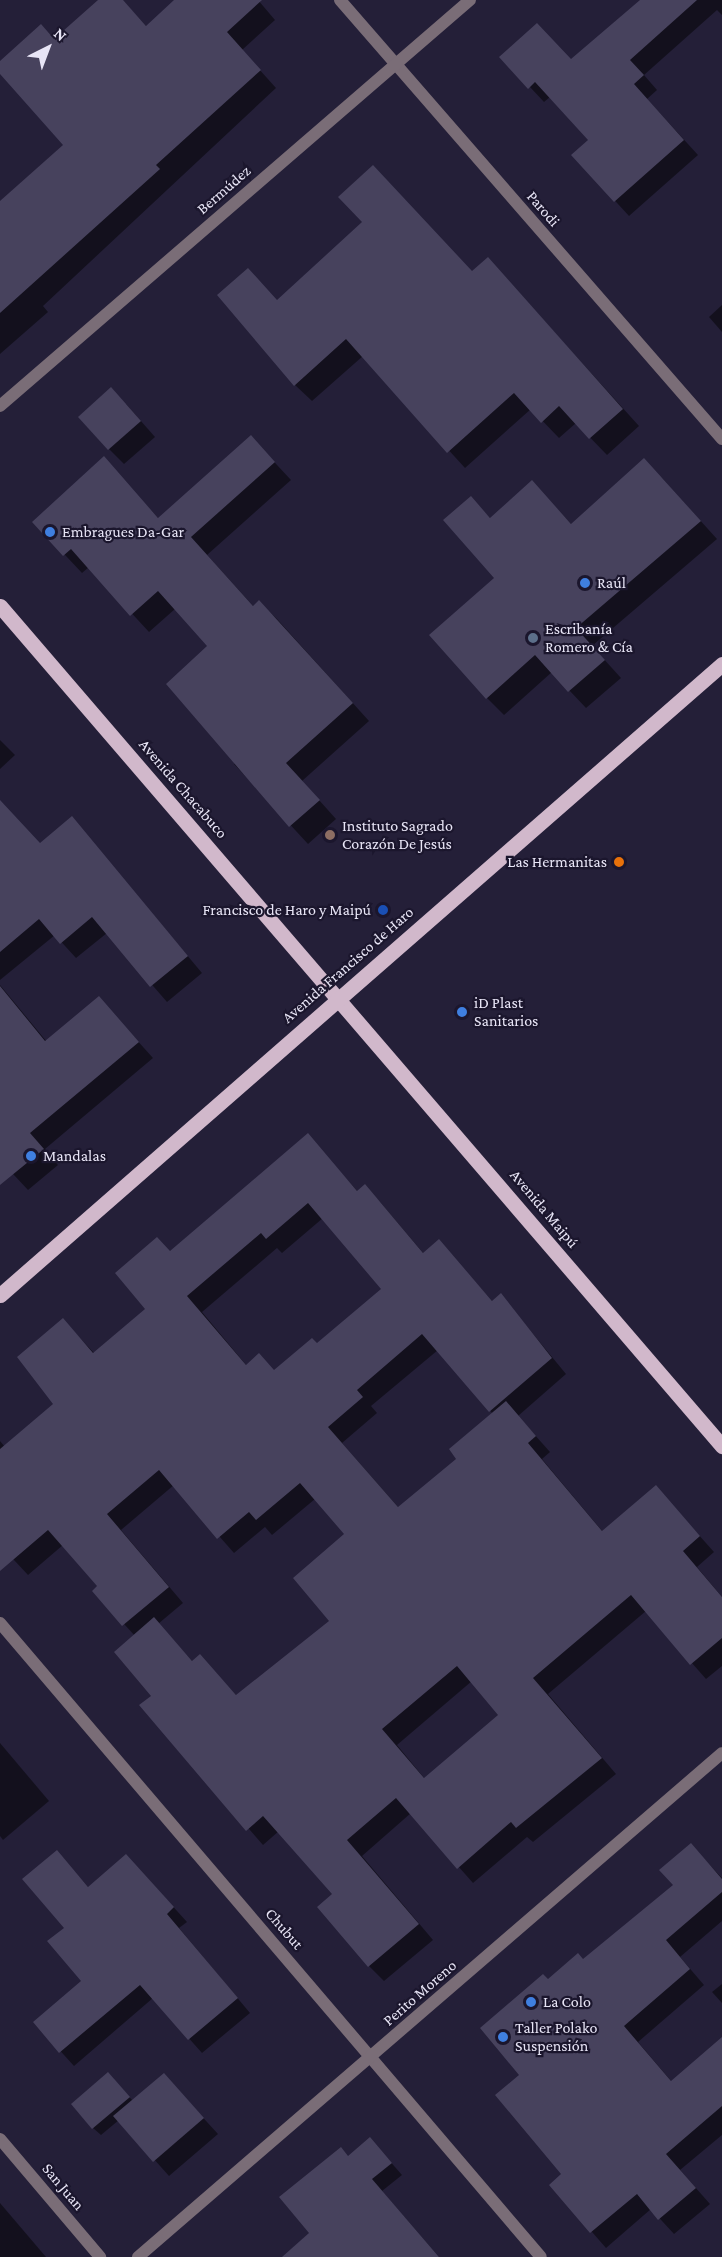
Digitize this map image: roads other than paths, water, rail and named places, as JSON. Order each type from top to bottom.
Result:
[{"type":"main road","name":"Avenida Chacabuco","points":[[0,606],[339,996]]},
{"type":"main road","name":"Avenida Francisco de Haro","points":[[0,1295],[339,996],[722,664]]},
{"type":"main road","name":"Avenida Maipú","points":[[339,996],[722,1446]]},
{"type":"street","name":"Parodi","points":[[340,0],[722,439]]},
{"type":"street","name":"Bermúdez","points":[[0,406],[470,0]]},
{"type":"street","name":"Chubut","points":[[0,1623],[541,2257]]},
{"type":"street","name":"Perito Moreno","points":[[138,2257],[722,1753]]},
{"type":"street","name":"San Juan","points":[[0,2139],[100,2257]]},
{"type":"place","name":"Embragues Da-Gar","points":[[50,532]]},
{"type":"place","name":"Raúl","points":[[585,583]]},
{"type":"place","name":"Escribanía Romero & Cía","points":[[533,638]]},
{"type":"place","name":"Instituto Sagrado Corazón De Jesús","points":[[330,835]]},
{"type":"place","name":"Las Hermanitas","points":[[619,862]]},
{"type":"place","name":"Francisco de Haro y Maipú","points":[[383,910]]},
{"type":"place","name":"iD Plast Sanitarios","points":[[462,1012]]},
{"type":"place","name":"Mandalas","points":[[31,1156]]},
{"type":"place","name":"La Colo","points":[[531,2002]]},
{"type":"place","name":"Taller Polako Suspensión","points":[[503,2037]]}]
